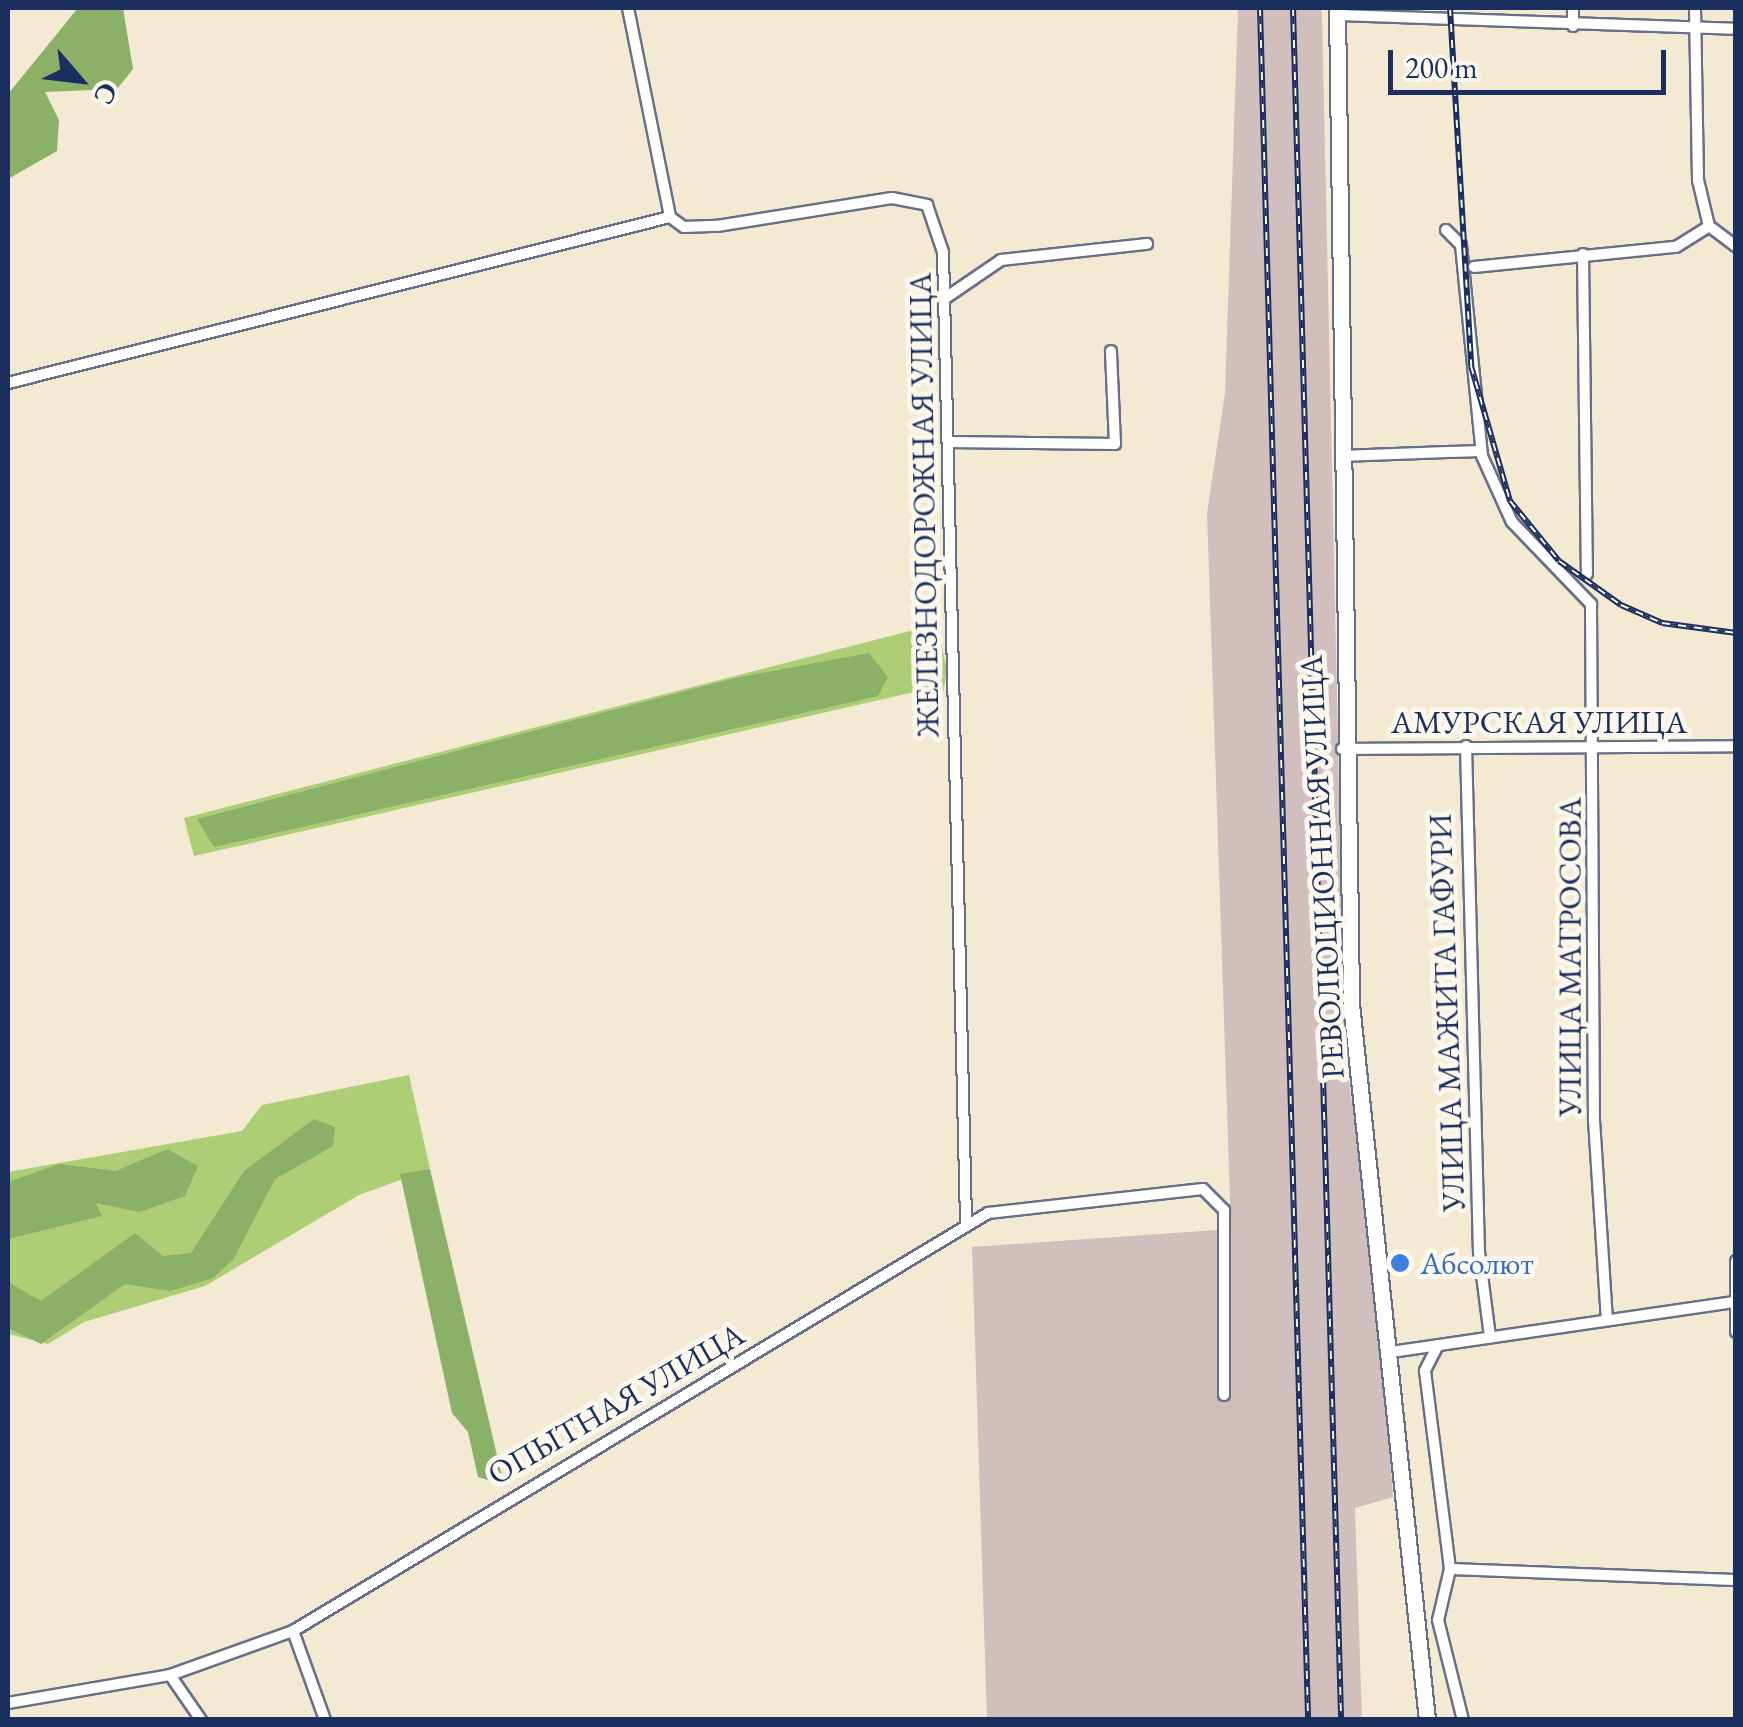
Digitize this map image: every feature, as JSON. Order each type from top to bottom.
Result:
[{"type":"main road","name":"РЕВОЛЮЦИОННАЯ УЛИЦА","points":[[1337,11],[1342,750],[1351,1004],[1427,1720]]},
{"type":"street","points":[[8,383],[670,217],[628,8]]},
{"type":"street","points":[[1573,8],[1573,26]]},
{"type":"street","points":[[1694,8],[1698,180],[1709,226],[1736,246]]},
{"type":"street","points":[[1337,11],[1573,26],[1736,29]]},
{"type":"street","name":"ЖЕЛЕЗНОДОРОЖНАЯ УЛИЦА","points":[[670,217],[684,227],[716,226],[892,198],[927,205],[943,252],[966,1223]]},
{"type":"street","points":[[1474,267],[1676,246],[1709,226]]},
{"type":"street","points":[[1338,456],[1480,451],[1461,244],[1446,230]]},
{"type":"street","points":[[944,299],[1001,260],[1147,244]]},
{"type":"street","points":[[1583,254],[1587,574]]},
{"type":"street","points":[[948,442],[1115,444],[1111,351]]},
{"type":"street","name":"УЛИЦА МАТРОСОВА","points":[[1480,451],[1512,522],[1588,596],[1596,744],[1594,1120],[1607,1319]]},
{"type":"street","name":"АМУРСКАЯ УЛИЦА","points":[[1342,750],[1596,744],[1736,746]]},
{"type":"street","name":"УЛИЦА МАЖИТА ГАФУРИ","points":[[1466,746],[1477,1213],[1490,1337]]},
{"type":"street","points":[[966,1223],[1203,1190],[1224,1210],[1224,1395]]},
{"type":"street","name":"ОПЫТНАЯ УЛИЦА","points":[[8,1703],[170,1674],[293,1631],[966,1223]]},
{"type":"street","points":[[1736,1261],[1732,1302],[1736,1332]]},
{"type":"street","points":[[1390,1352],[1732,1302]]},
{"type":"street","points":[[1438,1345],[1425,1370],[1450,1568],[1438,1620],[1463,1720]]},
{"type":"street","points":[[1450,1568],[1736,1580]]},
{"type":"street","points":[[293,1631],[326,1720]]},
{"type":"street","points":[[170,1674],[200,1720]]},
{"type":"shaded area","points":[[1238,8],[1321,8],[1322,16],[1345,1058],[1372,1228],[1393,1497],[1355,1508],[1362,1719],[987,1719],[972,1247],[1231,1229],[1207,513],[1225,393]]},
{"type":"green space","points":[[78,8],[123,8],[133,69],[117,89],[45,92],[59,120],[57,151],[8,179],[8,94]]},
{"type":"green space","points":[[937,624],[947,670],[941,706],[923,690],[194,856],[184,818]]},
{"type":"green space","points":[[869,653],[888,677],[878,696],[214,847],[197,819],[735,678]]},
{"type":"green space","points":[[409,1075],[430,1169],[359,1195],[205,1286],[84,1322],[48,1344],[8,1334],[8,1172],[242,1131],[262,1105]]},
{"type":"green space","points":[[314,1119],[335,1127],[333,1146],[275,1179],[233,1260],[213,1278],[171,1291],[125,1284],[41,1344],[8,1328],[8,1282],[41,1301],[135,1233],[163,1256],[191,1253],[244,1171]]},
{"type":"green space","points":[[167,1149],[198,1166],[185,1196],[139,1212],[96,1203],[102,1216],[8,1239],[8,1182],[59,1164],[116,1171]]},
{"type":"green space","points":[[430,1169],[503,1481],[498,1483],[478,1477],[468,1432],[452,1413],[400,1174]]},
{"type":"railway","points":[[1260,8],[1308,1720]]},
{"type":"railway","points":[[1293,8],[1341,1720]]},
{"type":"railway","points":[[1450,8],[1471,366],[1510,501],[1559,561],[1621,605],[1662,623],[1736,633]]},
{"type":"place","name":"Абсолют","points":[[1400,1263]]}]
